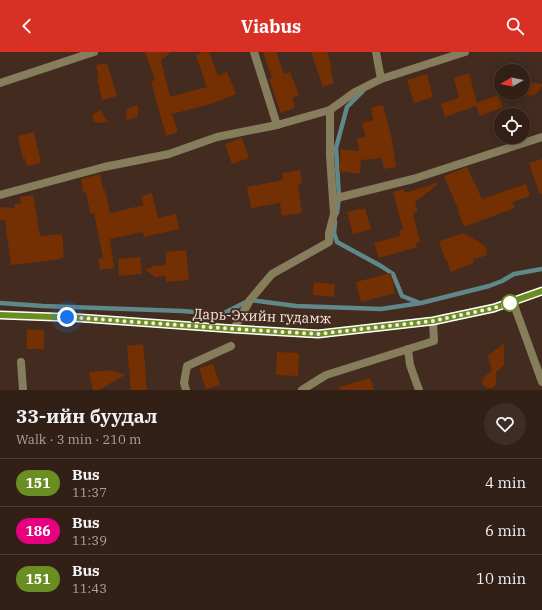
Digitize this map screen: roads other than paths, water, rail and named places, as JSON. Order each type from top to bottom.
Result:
[{"type":"main road","name":"Дарь-Эхийн гудамж","points":[[0,315],[81,318],[318,334],[433,321],[494,308],[542,291]]},
{"type":"street","points":[[0,83],[94,52]]},
{"type":"street","points":[[254,52],[277,125]]},
{"type":"street","points":[[376,52],[381,79]]},
{"type":"street","points":[[0,195],[104,167],[169,154],[217,137],[277,125],[330,110],[355,92],[381,79],[465,52]]},
{"type":"street","points":[[234,329],[250,300],[272,274],[329,242],[329,233],[334,214],[330,156],[330,110]]},
{"type":"street","points":[[333,198],[413,179],[542,137]]},
{"type":"street","points":[[513,302],[542,382]]},
{"type":"street","points":[[302,390],[326,375],[434,341],[433,321]]},
{"type":"street","points":[[186,390],[184,383],[187,366],[231,346]]},
{"type":"street","points":[[408,349],[410,365],[419,390]]},
{"type":"street","points":[[21,362],[23,390]]},
{"type":"waterway","points":[[337,213],[339,197],[336,148],[347,107],[363,91]]},
{"type":"waterway","points":[[335,222],[334,233],[337,242],[393,274],[402,296],[420,303]]},
{"type":"waterway","points":[[0,303],[222,314],[250,300],[296,306],[381,309],[421,303],[489,286],[514,274],[542,269]]}]
